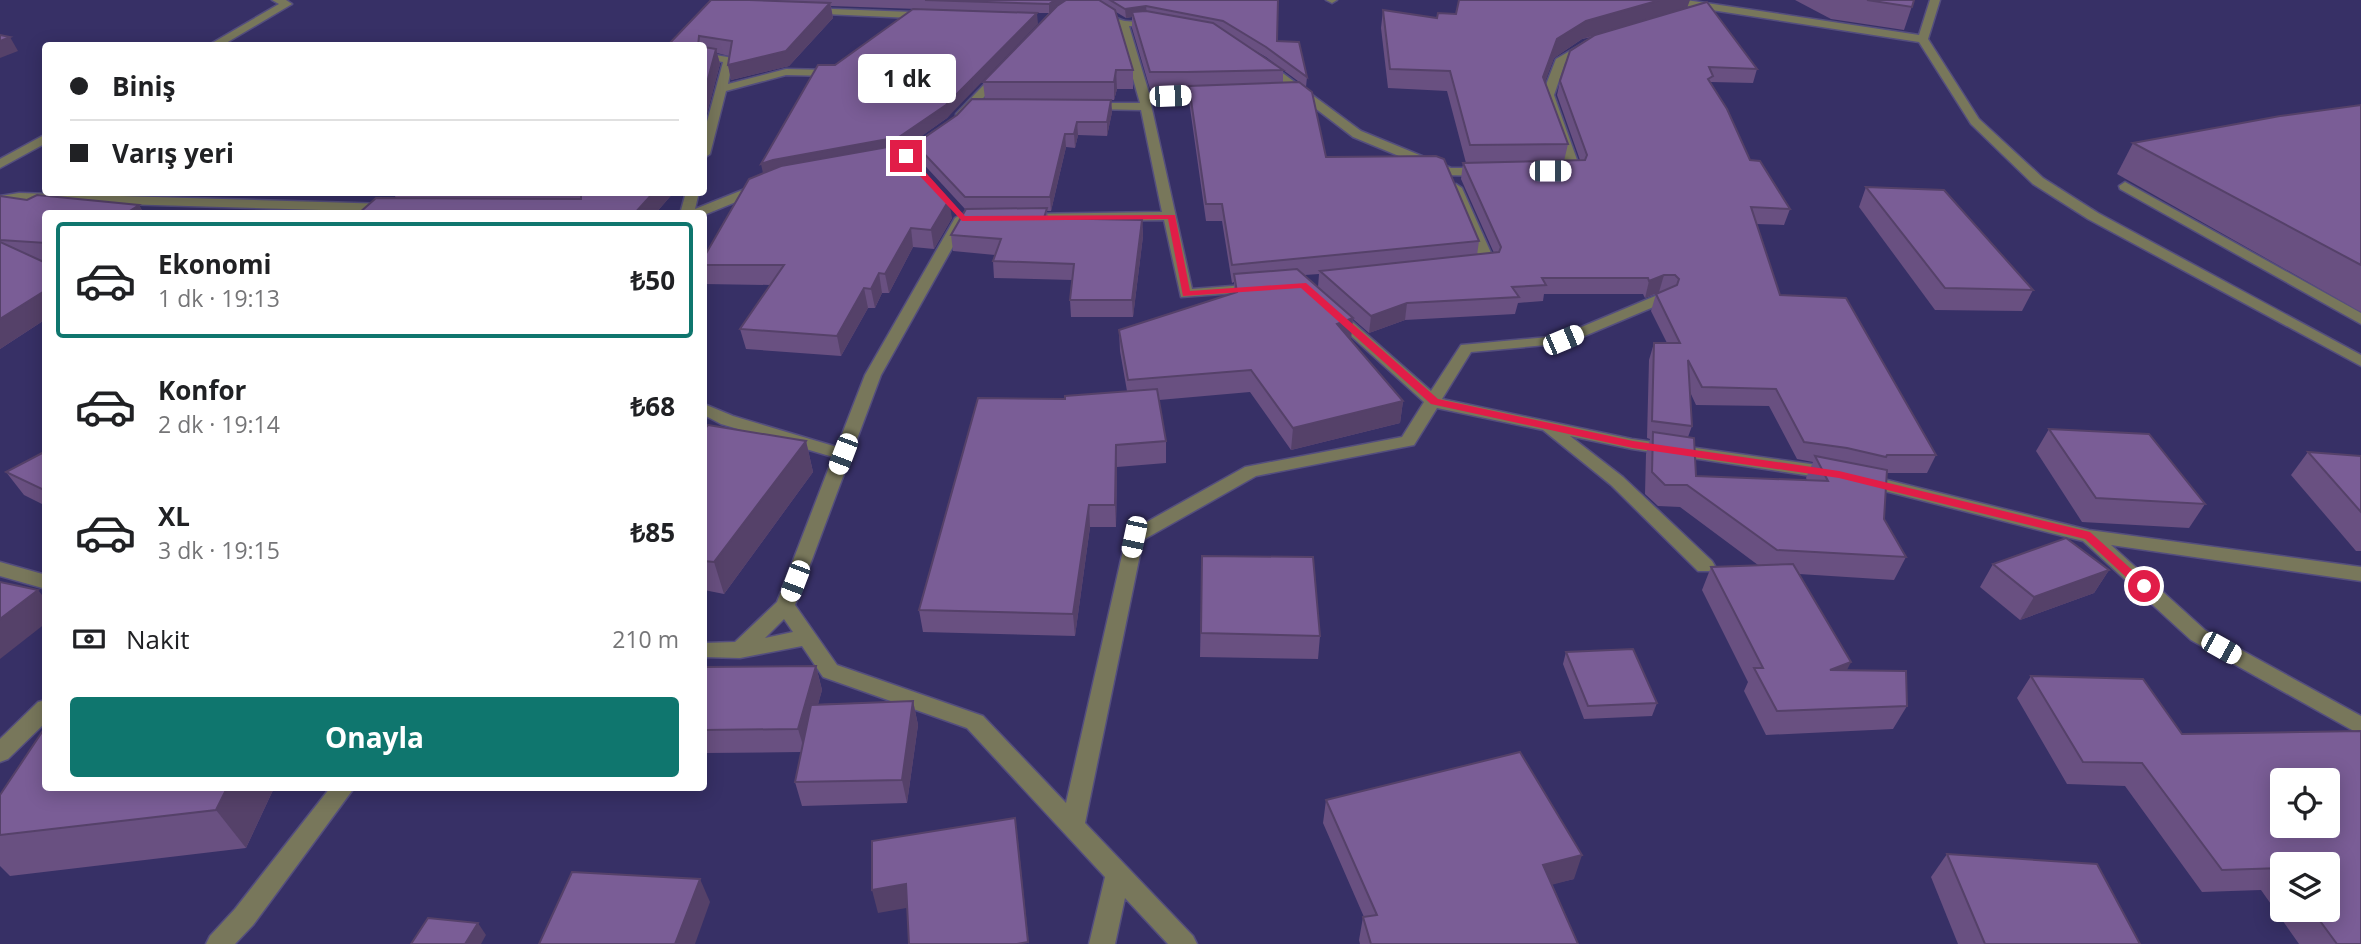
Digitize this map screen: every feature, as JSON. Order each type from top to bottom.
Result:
[{"type":"street","points":[[219,42],[287,4],[277,0]]},
{"type":"street","points":[[1666,0],[1923,39],[1975,121],[2038,181],[2093,216],[2361,361]]},
{"type":"street","points":[[1923,39],[1935,0]]},
{"type":"street","points":[[1078,2],[1123,24],[1146,21],[1170,26]]},
{"type":"street","points":[[1686,14],[1711,6]]},
{"type":"street","points":[[802,11],[926,16]]},
{"type":"street","points":[[892,30],[912,15]]},
{"type":"street","points":[[1123,24],[1145,102],[1186,294],[1277,287]]},
{"type":"street","points":[[1547,171],[1575,171],[1548,96],[1560,61],[1587,44],[1600,40]]},
{"type":"street","points":[[1250,55],[1357,134],[1449,172],[1505,172]]},
{"type":"street","points":[[707,56],[729,60],[707,143]]},
{"type":"street","points":[[722,89],[786,72],[832,73],[852,58]]},
{"type":"street","points":[[869,163],[910,160],[969,106],[1006,67]]},
{"type":"street","points":[[1274,93],[1300,92]]},
{"type":"street","points":[[1078,106],[1222,95]]},
{"type":"street","points":[[969,106],[983,106]]},
{"type":"street","points":[[0,164],[42,140]]},
{"type":"street","points":[[1449,172],[1489,264],[1462,267]]},
{"type":"street","points":[[704,210],[769,184]]},
{"type":"street","points":[[2125,186],[2361,319]]},
{"type":"street","points":[[215,203],[225,196]]},
{"type":"street","points":[[0,200],[19,197],[404,208]]},
{"type":"street","points":[[740,650],[785,606],[873,375],[964,215]]},
{"type":"street","points":[[1004,218],[1171,216]]},
{"type":"street","points":[[1072,828],[1134,537],[1251,471],[1408,441],[1466,348],[1563,340],[1665,297]]},
{"type":"street","points":[[1323,303],[1434,402],[1633,444],[1839,474],[2090,536],[2361,574]]},
{"type":"street","points":[[707,410],[727,419],[843,454]]},
{"type":"street","points":[[1545,426],[1617,481],[1705,566]]},
{"type":"street","points":[[2090,536],[2198,635],[2361,726]]},
{"type":"street","points":[[0,569],[42,581]]},
{"type":"street","points":[[785,606],[830,671],[975,722],[1184,944]]},
{"type":"street","points":[[707,650],[740,650],[807,637]]},
{"type":"street","points":[[0,753],[42,712]]},
{"type":"street","points":[[219,944],[244,917],[341,791]]},
{"type":"street","points":[[1102,944],[1118,874]]},
{"type":"building","points":[[711,0],[830,3],[786,51],[728,65],[732,41],[699,36],[698,42],[671,42]]},
{"type":"building","points":[[925,0],[1055,0],[1049,4]]},
{"type":"building","points":[[1066,0],[1099,0],[1115,10],[1133,70],[1116,70],[1114,82],[983,82],[1057,6]]},
{"type":"building","points":[[1110,0],[1278,0],[1277,41],[1299,42],[1307,77],[1266,47],[1223,21],[1146,6],[1125,9]]},
{"type":"building","points":[[1459,0],[1660,0],[1586,21],[1557,39],[1543,77],[1568,144],[1470,145],[1450,71],[1390,69],[1383,10],[1437,18],[1438,13],[1456,14]]},
{"type":"building","points":[[1867,0],[1914,0],[1912,7]]},
{"type":"building","points":[[1707,2],[1757,69],[1709,67],[1713,76],[1708,79],[1727,109],[1750,160],[1760,161],[1790,209],[1751,207],[1780,295],[1846,298],[1936,455],[1886,457],[1804,442],[1776,389],[1702,387],[1688,360],[1692,426],[1652,421],[1654,343],[1680,343],[1656,294],[1677,285],[1679,279],[1675,275],[1664,275],[1649,281],[1648,278],[1542,278],[1546,285],[1512,287],[1519,297],[1407,303],[1371,316],[1320,271],[1499,252],[1501,247],[1463,163],[1585,160],[1587,155],[1560,81],[1570,51],[1595,35]]},
{"type":"building","points":[[913,9],[1037,13],[946,105],[899,137],[761,164],[818,65],[835,65]]},
{"type":"building","points":[[1146,11],[1213,23],[1283,70],[1150,72],[1132,12]]},
{"type":"building","points":[[707,48],[716,49],[707,83]]},
{"type":"building","points":[[1299,82],[1312,92],[1326,157],[1436,156],[1444,159],[1479,241],[1232,265],[1222,204],[1206,204],[1189,86]]},
{"type":"building","points":[[972,99],[1111,100],[1107,122],[1077,122],[1074,134],[1065,134],[1050,197],[965,197],[915,144],[957,115]]},
{"type":"building","points":[[2361,105],[2361,265],[2133,143],[2280,116]]},
{"type":"building","points":[[899,145],[949,200],[931,230],[911,228],[885,274],[879,273],[871,289],[864,288],[837,336],[740,329],[784,265],[707,265],[707,252],[749,179],[781,166]]},
{"type":"building","points":[[1866,187],[1944,190],[2033,290],[1945,288]]},
{"type":"building","points":[[37,195],[139,205],[131,210],[42,210],[42,243],[0,240],[0,196],[27,200]]},
{"type":"building","points":[[581,196],[650,196],[638,210],[362,210],[376,198],[581,199]]},
{"type":"building","points":[[1047,208],[1044,218],[1142,220],[1132,300],[1070,300],[1074,264],[993,261],[1001,239],[951,235],[966,209]]},
{"type":"building","points":[[0,242],[42,261],[42,293],[0,319]]},
{"type":"building","points":[[1297,269],[1353,318],[1337,324],[1403,401],[1293,428],[1251,370],[1128,380],[1119,330],[1237,292],[1234,274]]},
{"type":"building","points":[[1157,389],[1166,441],[1116,445],[1115,505],[1089,505],[1073,614],[919,610],[978,398],[1065,399],[1065,396]]},
{"type":"building","points":[[707,426],[806,441],[714,562],[707,561]]},
{"type":"building","points":[[2049,429],[2149,434],[2205,504],[2096,498]]},
{"type":"building","points":[[1653,432],[1694,438],[1696,476],[1828,481],[1815,456],[1887,470],[1884,519],[1906,557],[1777,550],[1687,485],[1665,485],[1652,472]]},
{"type":"building","points":[[2308,452],[2361,456],[2361,512]]},
{"type":"building","points":[[42,453],[42,489],[6,472]]},
{"type":"building","points":[[2066,538],[2109,570],[2034,597],[1993,564]]},
{"type":"building","points":[[1202,556],[1313,557],[1320,636],[1201,633]]},
{"type":"building","points":[[1793,564],[1851,662],[1830,670],[1906,671],[1907,706],[1777,711],[1754,668],[1763,668],[1711,567]]},
{"type":"building","points":[[0,582],[38,590],[0,619]]},
{"type":"building","points":[[1633,649],[1657,703],[1588,706],[1566,652]]},
{"type":"building","points":[[816,666],[798,729],[707,730],[707,667]]},
{"type":"building","points":[[2031,676],[2143,679],[2182,734],[2361,731],[2361,944],[2337,944],[2321,922],[2340,922],[2340,852],[2270,852],[2270,868],[2222,870],[2142,763],[2083,762]]},
{"type":"building","points":[[913,701],[902,780],[795,782],[811,705]]},
{"type":"building","points":[[42,732],[42,791],[226,791],[216,810],[0,835],[0,795]]},
{"type":"building","points":[[1520,752],[1582,855],[1543,865],[1578,944],[1371,944],[1363,917],[1377,915],[1326,800]]},
{"type":"building","points":[[1015,818],[1028,942],[909,944],[906,884],[872,890],[872,841]]},
{"type":"building","points":[[1947,854],[2097,864],[2140,944],[1985,944]]},
{"type":"building","points":[[572,872],[700,879],[675,944],[539,944]]},
{"type":"building","points":[[428,918],[478,923],[465,944],[411,944]]},
{"type":"route","points":[[906,156],[962,218],[1171,216],[1186,294],[1303,285],[1434,402],[1633,444],[1839,474],[2090,536],[2144,586]]}]
